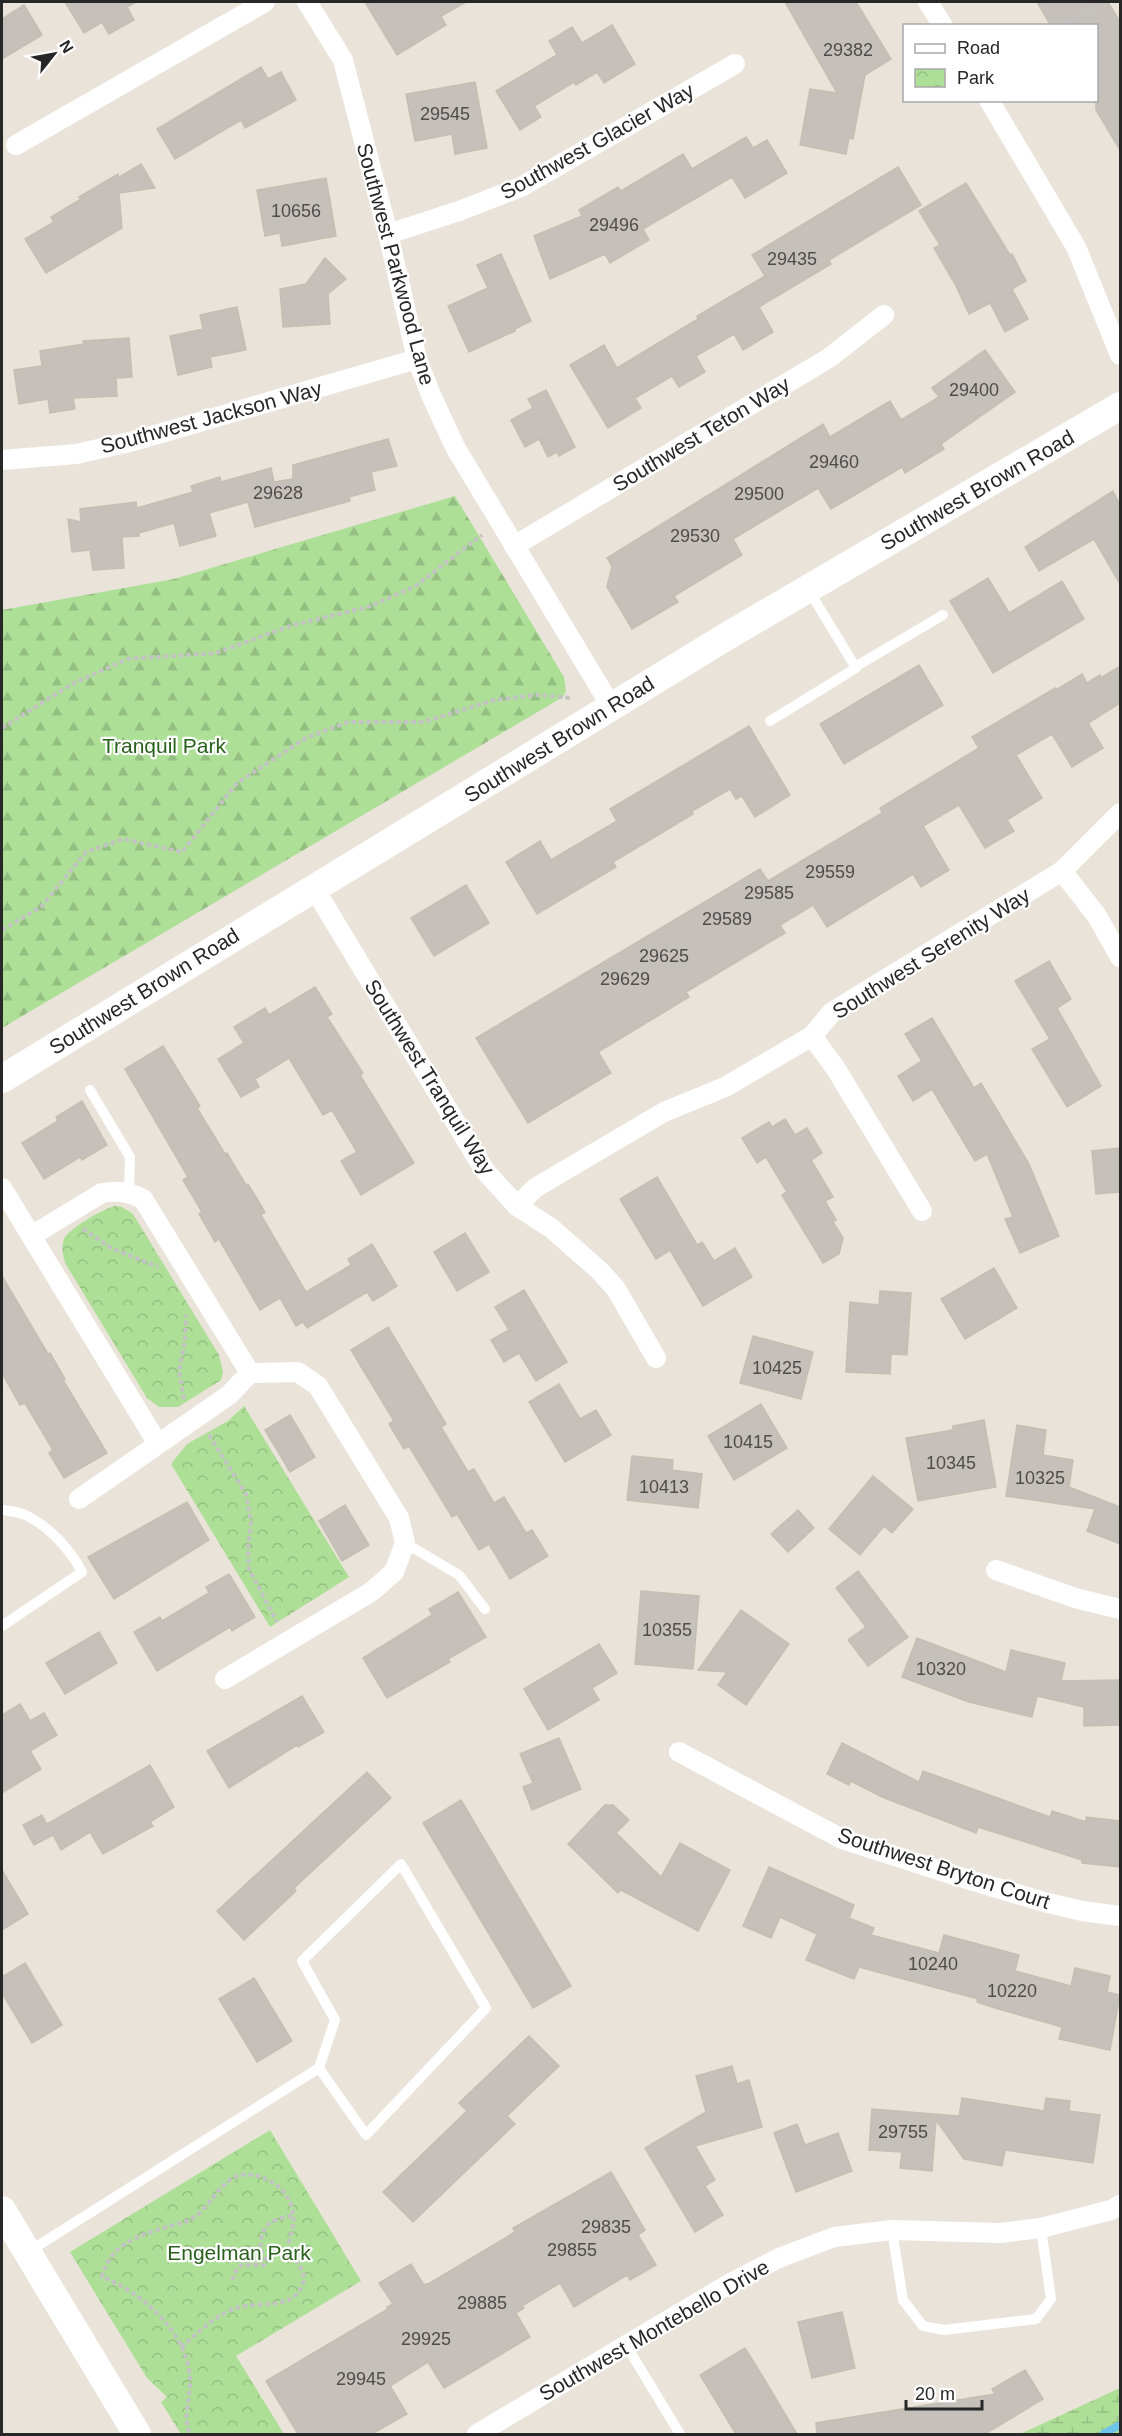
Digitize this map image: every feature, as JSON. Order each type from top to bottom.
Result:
[{"type":"street","points":[[16,145],[265,2]]},
{"type":"street","name":"Southwest Parkwood Lane","points":[[307,2],[343,60],[388,234],[417,359],[455,447],[611,706]]},
{"type":"street","points":[[928,2],[942,24]]},
{"type":"street","name":"Southwest Glacier Way","points":[[388,234],[459,211],[521,187],[735,64]]},
{"type":"street","points":[[990,102],[1076,247],[1120,355]]},
{"type":"street","name":"Southwest Teton Way","points":[[514,546],[829,358],[884,315]]},
{"type":"street","name":"Southwest Jackson Way","points":[[2,460],[16,461],[76,454],[134,441],[417,359]]},
{"type":"street","name":"Southwest Brown Road","points":[[2,1079],[611,706],[1120,406]]},
{"type":"street","name":"Southwest Serenity Way","points":[[517,1206],[535,1188],[664,1112],[725,1087],[812,1036],[832,1012],[1062,871],[1120,813]]},
{"type":"street","points":[[1062,871],[1097,916],[1120,957]]},
{"type":"street","name":"Southwest Tranquil Way","points":[[314,888],[485,1171],[517,1206],[551,1228],[616,1288],[656,1359]]},
{"type":"street","points":[[812,1036],[836,1069],[922,1210]]},
{"type":"street","points":[[2,1188],[158,1444]]},
{"type":"street","points":[[31,1236],[102,1193],[129,1192],[143,1199],[250,1373]]},
{"type":"street","points":[[79,1499],[229,1395],[250,1373],[298,1372],[318,1386],[399,1518],[405,1543],[394,1572],[371,1592],[225,1680]]},
{"type":"street","points":[[996,1570],[1076,1598],[1120,1609]]},
{"type":"street","name":"Southwest Bryton Court","points":[[679,1752],[842,1839],[1044,1902],[1082,1911],[1120,1916]]},
{"type":"street","name":"Southwest Montebello Drive","points":[[477,2434],[729,2283],[779,2258],[834,2237],[892,2229],[1000,2233],[1041,2228],[1111,2210],[1120,2205]]},
{"type":"street","points":[[2,2210],[137,2434]]},
{"type":"lane","points":[[808,589],[855,667]]},
{"type":"lane","points":[[770,721],[943,615]]},
{"type":"lane","points":[[90,1090],[130,1157],[129,1192]]},
{"type":"lane","points":[[2,1509],[28,1516],[42,1526],[75,1558],[82,1572],[2,1626]]},
{"type":"lane","points":[[405,1543],[459,1575],[485,1609]]},
{"type":"lane","points":[[27,2253],[319,2068],[335,2020],[302,1961],[400,1864],[486,2008],[366,2135],[319,2068]]},
{"type":"lane","points":[[892,2229],[903,2300],[923,2326],[944,2331],[1036,2319],[1051,2299],[1041,2228]]},
{"type":"lane","points":[[626,2345],[680,2434]]},
{"type":"path","points":[[1065,24],[1102,2]]},
{"type":"path","points":[[2,728],[72,684],[127,660],[216,653],[293,626],[368,607],[414,587],[499,522]]},
{"type":"path","points":[[2,930],[41,907],[86,852],[123,839],[182,852],[237,783],[306,738],[348,722],[423,722],[495,700],[536,695],[578,699]]},
{"type":"path","points":[[70,1212],[101,1244],[160,1268]]},
{"type":"path","points":[[184,1400],[179,1371],[186,1329],[185,1311]]},
{"type":"path","points":[[207,1431],[246,1494],[251,1522],[248,1549],[249,1569],[288,1640]]},
{"type":"path","points":[[181,2347],[222,2313],[250,2304],[285,2302],[296,2294],[303,2282],[303,2275],[289,2244],[293,2215],[288,2198],[274,2183],[255,2176],[235,2178],[218,2188],[207,2207],[196,2217],[144,2234],[119,2249],[109,2258],[102,2277],[124,2287],[146,2304],[165,2324],[181,2347],[189,2373],[190,2391],[186,2415],[190,2434]]},
{"type":"path","points":[[232,2280],[237,2269],[242,2265],[264,2265],[266,2259],[260,2250],[260,2244],[266,2228],[271,2222],[293,2215]]},
{"type":"green space","name":"Tranquil Park","points":[[455,496],[564,677],[566,691],[563,697],[2,1028],[2,610],[174,579]]},
{"type":"green space","points":[[115,1206],[122,1207],[133,1214],[219,1355],[223,1372],[221,1380],[178,1407],[159,1407],[147,1398],[65,1263],[63,1245],[67,1235],[87,1220]]},
{"type":"green space","points":[[244,1406],[349,1577],[270,1627],[171,1464],[187,1444],[228,1421]]},
{"type":"green space","name":"Engelman Park","points":[[270,2130],[361,2281],[236,2356],[284,2434],[181,2434],[161,2402],[167,2397],[147,2378],[70,2252]]},
{"type":"green space","points":[[1120,2388],[1120,2434],[1020,2434]]},
{"type":"building","points":[[65,2],[136,2],[127,7],[134,20],[109,34],[102,22],[84,33]]},
{"type":"building","points":[[365,2],[466,2],[441,16],[446,25],[397,55]]},
{"type":"building","points":[[785,2],[856,2],[891,59],[865,75],[853,139],[849,138],[846,154],[800,145],[810,89],[837,93]]},
{"type":"building","points":[[1037,2],[1108,2],[1120,22],[1120,150],[1096,110],[1096,102],[1098,102],[1098,24],[1050,24]]},
{"type":"building","points":[[24,5],[42,35],[2,59],[2,19]]},
{"type":"building","points":[[612,25],[635,64],[604,83],[597,72],[576,85],[574,82],[534,106],[541,117],[520,130],[496,91],[557,55],[549,41],[572,27],[582,43]]},
{"type":"building","points":[[261,67],[268,79],[281,72],[296,100],[245,128],[241,120],[175,159],[157,129]]},
{"type":"building","points":[[475,82],[487,148],[455,154],[452,134],[415,141],[406,94]]},
{"type":"building","points":[[746,137],[753,148],[767,140],[787,173],[745,198],[732,177],[643,229],[649,240],[610,263],[605,254],[550,279],[534,236],[582,216],[579,210],[618,187],[621,191],[683,154],[692,169]]},
{"type":"building","points":[[141,164],[155,188],[119,193],[122,228],[46,273],[25,239],[54,222],[51,217],[81,199],[79,197],[118,174],[118,178]]},
{"type":"building","points":[[898,167],[921,205],[829,260],[831,264],[759,307],[773,332],[743,350],[734,334],[696,356],[705,372],[679,387],[672,376],[635,398],[641,408],[608,428],[570,365],[604,345],[617,368],[698,319],[697,316],[765,276],[752,255]]},
{"type":"building","points":[[326,178],[336,236],[282,246],[280,233],[265,236],[257,190]]},
{"type":"building","points":[[966,183],[1010,255],[1012,254],[1026,281],[1012,289],[1028,319],[1005,332],[990,303],[969,314],[934,248],[940,245],[919,211]]},
{"type":"building","points":[[501,254],[531,321],[469,352],[448,306],[488,288],[477,265]]},
{"type":"building","points":[[325,258],[346,279],[328,294],[330,324],[283,327],[280,289],[306,284]]},
{"type":"building","points":[[237,307],[246,350],[210,357],[212,367],[178,375],[170,336],[203,329],[200,315]]},
{"type":"building","points":[[129,338],[132,377],[116,378],[117,396],[73,398],[75,409],[50,413],[48,399],[19,404],[14,370],[42,366],[40,351],[84,344],[83,341]]},
{"type":"building","points":[[985,350],[1015,392],[941,444],[944,449],[905,473],[902,467],[831,509],[818,488],[733,539],[742,555],[674,596],[678,602],[632,629],[607,587],[612,566],[607,558],[823,424],[830,437],[890,401],[901,420],[939,397],[932,388]]},
{"type":"building","points":[[546,390],[575,447],[559,456],[557,452],[548,457],[539,439],[525,447],[511,420],[533,408],[528,399]]},
{"type":"building","points":[[388,439],[397,466],[371,472],[375,490],[349,497],[350,501],[255,527],[248,502],[209,513],[216,536],[180,546],[174,523],[139,533],[139,536],[122,537],[124,568],[93,570],[90,550],[72,552],[68,519],[81,522],[80,509],[136,502],[137,508],[193,492],[191,486],[220,477],[221,482],[271,468],[274,482],[293,479],[293,465]]},
{"type":"building","points":[[1113,491],[1120,505],[1120,584],[1094,539],[1039,571],[1025,547]]},
{"type":"building","points":[[988,578],[1009,613],[1062,581],[1084,619],[993,673],[950,601]]},
{"type":"building","points":[[919,665],[943,705],[844,764],[820,724]]},
{"type":"building","points":[[1120,666],[1120,703],[1088,723],[1103,748],[1072,767],[1052,734],[1016,755],[1042,798],[1007,820],[1014,831],[985,848],[959,805],[923,826],[949,870],[921,887],[913,874],[827,927],[813,905],[780,925],[785,933],[686,992],[689,997],[598,1052],[611,1073],[528,1123],[476,1038],[760,869],[768,881],[882,813],[880,808],[979,748],[972,737],[1055,688],[1056,690],[1082,674],[1087,683],[1100,675],[1101,678]]},
{"type":"building","points":[[749,726],[790,795],[755,817],[742,796],[736,799],[730,789],[613,862],[616,867],[537,914],[506,862],[540,841],[551,860],[617,821],[610,809]]},
{"type":"building","points":[[466,885],[489,923],[434,956],[411,918]]},
{"type":"building","points":[[1049,961],[1071,999],[1057,1008],[1101,1086],[1067,1107],[1032,1049],[1050,1039],[1015,981]]},
{"type":"building","points":[[315,987],[332,1014],[327,1017],[363,1073],[360,1075],[414,1163],[361,1195],[341,1161],[357,1152],[332,1110],[323,1115],[289,1058],[255,1079],[259,1087],[241,1097],[218,1059],[244,1043],[234,1027],[265,1008],[269,1015]]},
{"type":"building","points":[[932,1018],[974,1088],[981,1083],[1029,1164],[1059,1236],[1020,1253],[1005,1219],[1013,1217],[987,1154],[975,1161],[932,1089],[913,1101],[898,1076],[922,1061],[905,1034]]},
{"type":"building","points":[[163,1046],[200,1106],[197,1108],[225,1154],[227,1153],[265,1212],[261,1215],[306,1292],[351,1265],[348,1259],[372,1244],[397,1286],[373,1301],[367,1292],[307,1328],[303,1322],[296,1326],[280,1298],[260,1310],[219,1239],[215,1242],[199,1214],[202,1212],[183,1180],[188,1177],[125,1069]]},
{"type":"building","points":[[82,1101],[107,1145],[82,1160],[80,1157],[44,1179],[22,1143],[58,1121],[56,1117]]},
{"type":"building","points":[[785,1119],[795,1135],[807,1128],[822,1153],[811,1160],[833,1197],[825,1201],[836,1220],[833,1222],[843,1238],[839,1254],[823,1263],[782,1195],[787,1192],[766,1157],[757,1163],[742,1138],[769,1122],[772,1127]]},
{"type":"building","points":[[1120,1148],[1120,1192],[1096,1194],[1092,1151]]},
{"type":"building","points":[[657,1177],[697,1245],[702,1242],[714,1261],[735,1248],[752,1277],[703,1306],[670,1250],[656,1259],[620,1199]]},
{"type":"building","points":[[465,1233],[489,1272],[457,1291],[434,1252]]},
{"type":"building","points":[[994,1268],[1017,1308],[965,1339],[941,1299]]},
{"type":"building","points":[[2,1276],[48,1354],[50,1353],[65,1379],[63,1380],[107,1453],[64,1478],[49,1453],[53,1450],[25,1403],[20,1405],[2,1373]]},
{"type":"building","points":[[524,1290],[567,1362],[536,1381],[519,1353],[504,1362],[491,1340],[509,1330],[495,1307]]},
{"type":"building","points":[[880,1291],[911,1293],[907,1355],[891,1354],[890,1374],[846,1372],[850,1302],[879,1305]]},
{"type":"building","points":[[388,1327],[446,1424],[441,1427],[468,1472],[474,1469],[494,1503],[504,1497],[526,1533],[532,1530],[548,1556],[510,1579],[489,1544],[479,1550],[457,1514],[452,1517],[409,1446],[404,1449],[389,1424],[394,1421],[351,1350]]},
{"type":"building","points":[[753,1336],[813,1352],[801,1399],[740,1383]]},
{"type":"building","points":[[559,1384],[580,1419],[596,1410],[611,1435],[565,1462],[529,1402]]},
{"type":"building","points":[[761,1404],[787,1448],[734,1480],[708,1436]]},
{"type":"building","points":[[290,1415],[315,1457],[290,1472],[265,1430]]},
{"type":"building","points":[[984,1420],[996,1487],[918,1501],[906,1438],[953,1430],[953,1426]]},
{"type":"building","points":[[1017,1425],[1046,1430],[1043,1455],[1073,1460],[1069,1487],[1120,1507],[1120,1544],[1087,1531],[1095,1509],[1006,1496]]},
{"type":"building","points":[[632,1456],[673,1460],[672,1470],[702,1474],[698,1508],[627,1500]]},
{"type":"building","points":[[873,1476],[913,1509],[892,1533],[884,1526],[860,1555],[829,1529]]},
{"type":"building","points":[[187,1502],[209,1540],[114,1599],[88,1557]]},
{"type":"building","points":[[345,1505],[369,1545],[342,1561],[319,1521]]},
{"type":"building","points":[[798,1510],[814,1528],[788,1552],[771,1534]]},
{"type":"building","points":[[858,1571],[908,1637],[868,1666],[848,1640],[866,1627],[836,1588]]},
{"type":"building","points":[[229,1574],[255,1617],[232,1631],[230,1627],[157,1671],[134,1632],[160,1617],[162,1621],[209,1593],[206,1587]]},
{"type":"building","points":[[641,1591],[699,1596],[693,1669],[635,1664]]},
{"type":"building","points":[[458,1592],[486,1637],[448,1659],[450,1662],[387,1698],[363,1658],[432,1615],[429,1609]]},
{"type":"building","points":[[741,1610],[789,1644],[746,1705],[718,1685],[727,1672],[698,1670]]},
{"type":"building","points":[[99,1632],[117,1663],[65,1694],[46,1663]]},
{"type":"building","points":[[917,1638],[1006,1672],[1011,1650],[1065,1663],[1061,1681],[1120,1680],[1120,1725],[1084,1726],[1084,1707],[1037,1696],[1032,1717],[969,1702],[902,1677]]},
{"type":"building","points":[[599,1644],[617,1673],[592,1688],[599,1700],[548,1730],[524,1689]]},
{"type":"building","points":[[302,1696],[324,1732],[298,1747],[297,1745],[229,1788],[207,1751]]},
{"type":"building","points":[[20,1704],[30,1721],[44,1713],[57,1735],[30,1751],[41,1769],[2,1793],[2,1715]]},
{"type":"building","points":[[559,1738],[581,1789],[532,1810],[523,1787],[533,1783],[520,1754]]},
{"type":"building","points":[[842,1743],[919,1782],[923,1771],[1050,1817],[1052,1811],[1086,1822],[1086,1817],[1120,1821],[1120,1867],[1082,1863],[1082,1860],[978,1827],[976,1833],[882,1797],[851,1781],[849,1785],[827,1774]]},
{"type":"building","points":[[150,1765],[174,1807],[150,1822],[153,1826],[103,1854],[90,1832],[61,1850],[53,1835],[34,1845],[23,1825],[42,1815],[50,1830],[47,1824]]},
{"type":"building","points":[[367,1772],[391,1798],[294,1888],[296,1891],[244,1940],[217,1911]]},
{"type":"building","points":[[461,1800],[571,1986],[533,2008],[423,1823]]},
{"type":"building","points":[[605,1805],[613,1805],[629,1820],[616,1833],[661,1877],[680,1843],[730,1870],[698,1931],[621,1890],[618,1893],[568,1844]]},
{"type":"building","points":[[769,1867],[854,1905],[849,1918],[874,1928],[871,1935],[939,1953],[944,1935],[1019,1955],[1015,1971],[1071,1986],[1075,1968],[1110,1976],[1107,1992],[1120,1995],[1110,2050],[1059,2039],[1062,2027],[977,2002],[978,1999],[859,1967],[854,1979],[806,1960],[817,1934],[780,1917],[771,1938],[743,1926]]},
{"type":"building","points":[[2,1870],[28,1914],[2,1930]]},
{"type":"building","points":[[25,1963],[62,2025],[32,2043],[2,1993],[2,1977]]},
{"type":"building","points":[[254,1978],[292,2041],[257,2062],[219,1999]]},
{"type":"building","points":[[529,2036],[559,2066],[507,2116],[515,2124],[413,2222],[383,2192],[467,2111],[459,2103]]},
{"type":"building","points":[[732,2066],[737,2084],[749,2080],[762,2127],[695,2146],[715,2180],[705,2186],[723,2215],[695,2232],[645,2148],[706,2112],[696,2076]]},
{"type":"building","points":[[962,2098],[1044,2111],[1046,2098],[1070,2101],[1069,2111],[1100,2115],[1093,2163],[1005,2150],[1002,2166],[964,2159],[936,2120],[932,2171],[900,2168],[902,2152],[869,2150],[872,2109],[959,2116]]},
{"type":"building","points":[[797,2124],[805,2145],[838,2133],[852,2171],[796,2192],[774,2133]]},
{"type":"building","points":[[611,2172],[645,2230],[638,2235],[656,2265],[630,2280],[627,2275],[574,2307],[560,2283],[522,2306],[524,2308],[516,2313],[530,2337],[444,2388],[428,2362],[390,2386],[407,2414],[372,2434],[298,2434],[266,2381],[388,2309],[387,2307],[393,2304],[379,2283],[411,2264],[424,2285],[430,2283],[515,2232],[513,2228]]},
{"type":"building","points":[[842,2312],[855,2368],[812,2378],[798,2322]]},
{"type":"building","points":[[745,2348],[797,2434],[736,2434],[700,2375]]},
{"type":"building","points":[[1025,2370],[1043,2399],[985,2434],[817,2434],[816,2423],[995,2394],[992,2389]]},
{"type":"waterway","points":[[1103,2434],[1120,2425]]}]
